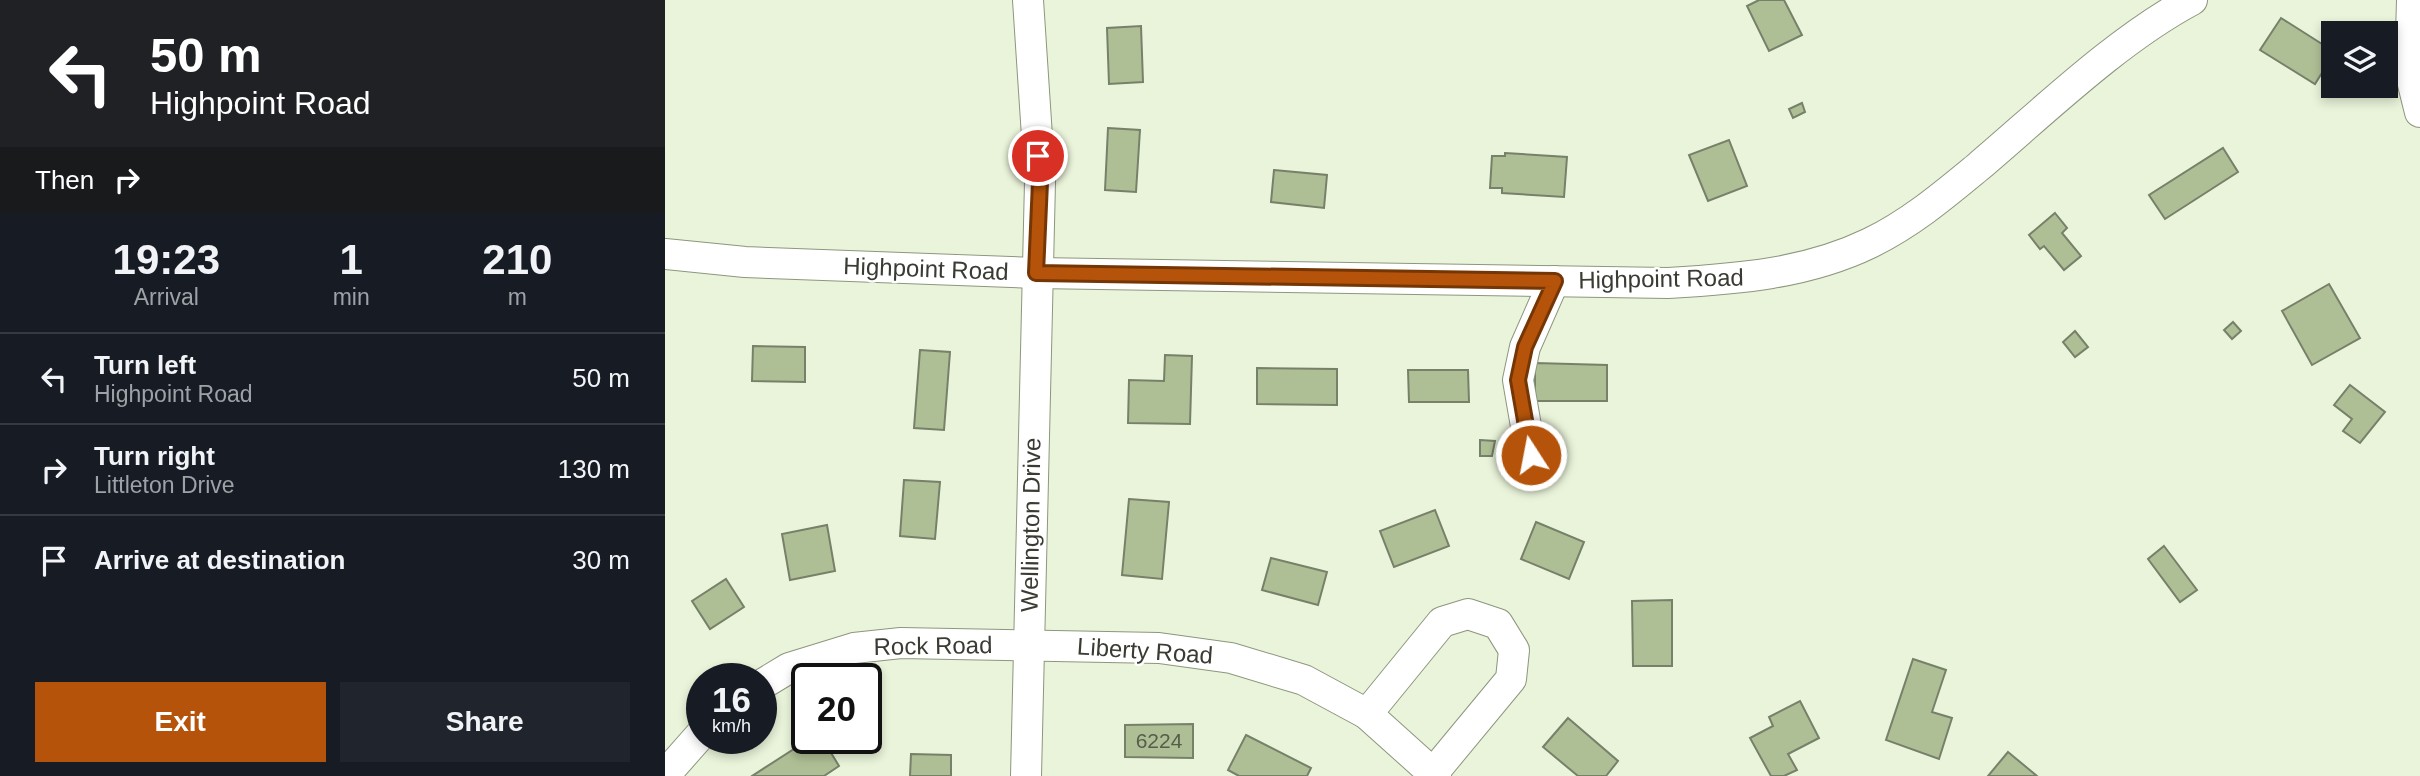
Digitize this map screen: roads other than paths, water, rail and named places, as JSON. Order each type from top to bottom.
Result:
[{"type":"street","name":"Wellington Drive","points":[[1026,776],[1040,182],[1028,0]]},
{"type":"street","name":"Highpoint Road","points":[[665,254],[745,262],[1036,273],[1668,283],[1745,278],[1805,267],[1870,243],[1929,209],[2115,51],[2172,10],[2192,0]]},
{"type":"street","points":[[2412,0],[2410,72],[2420,112]]},
{"type":"street","points":[[1531,455],[1518,380],[1525,347],[1555,281]]},
{"type":"street","points":[[1367,714],[1442,621],[1468,614],[1498,624],[1514,650],[1511,679],[1435,774]]},
{"type":"street","name":"Rock Road","points":[[777,675],[789,668],[853,648],[901,643],[1029,645]]},
{"type":"street","name":"Liberty Road","points":[[1029,645],[1159,648],[1230,658],[1304,680],[1367,714],[1435,774]]},
{"type":"street","points":[[665,775],[686,751]]}]
